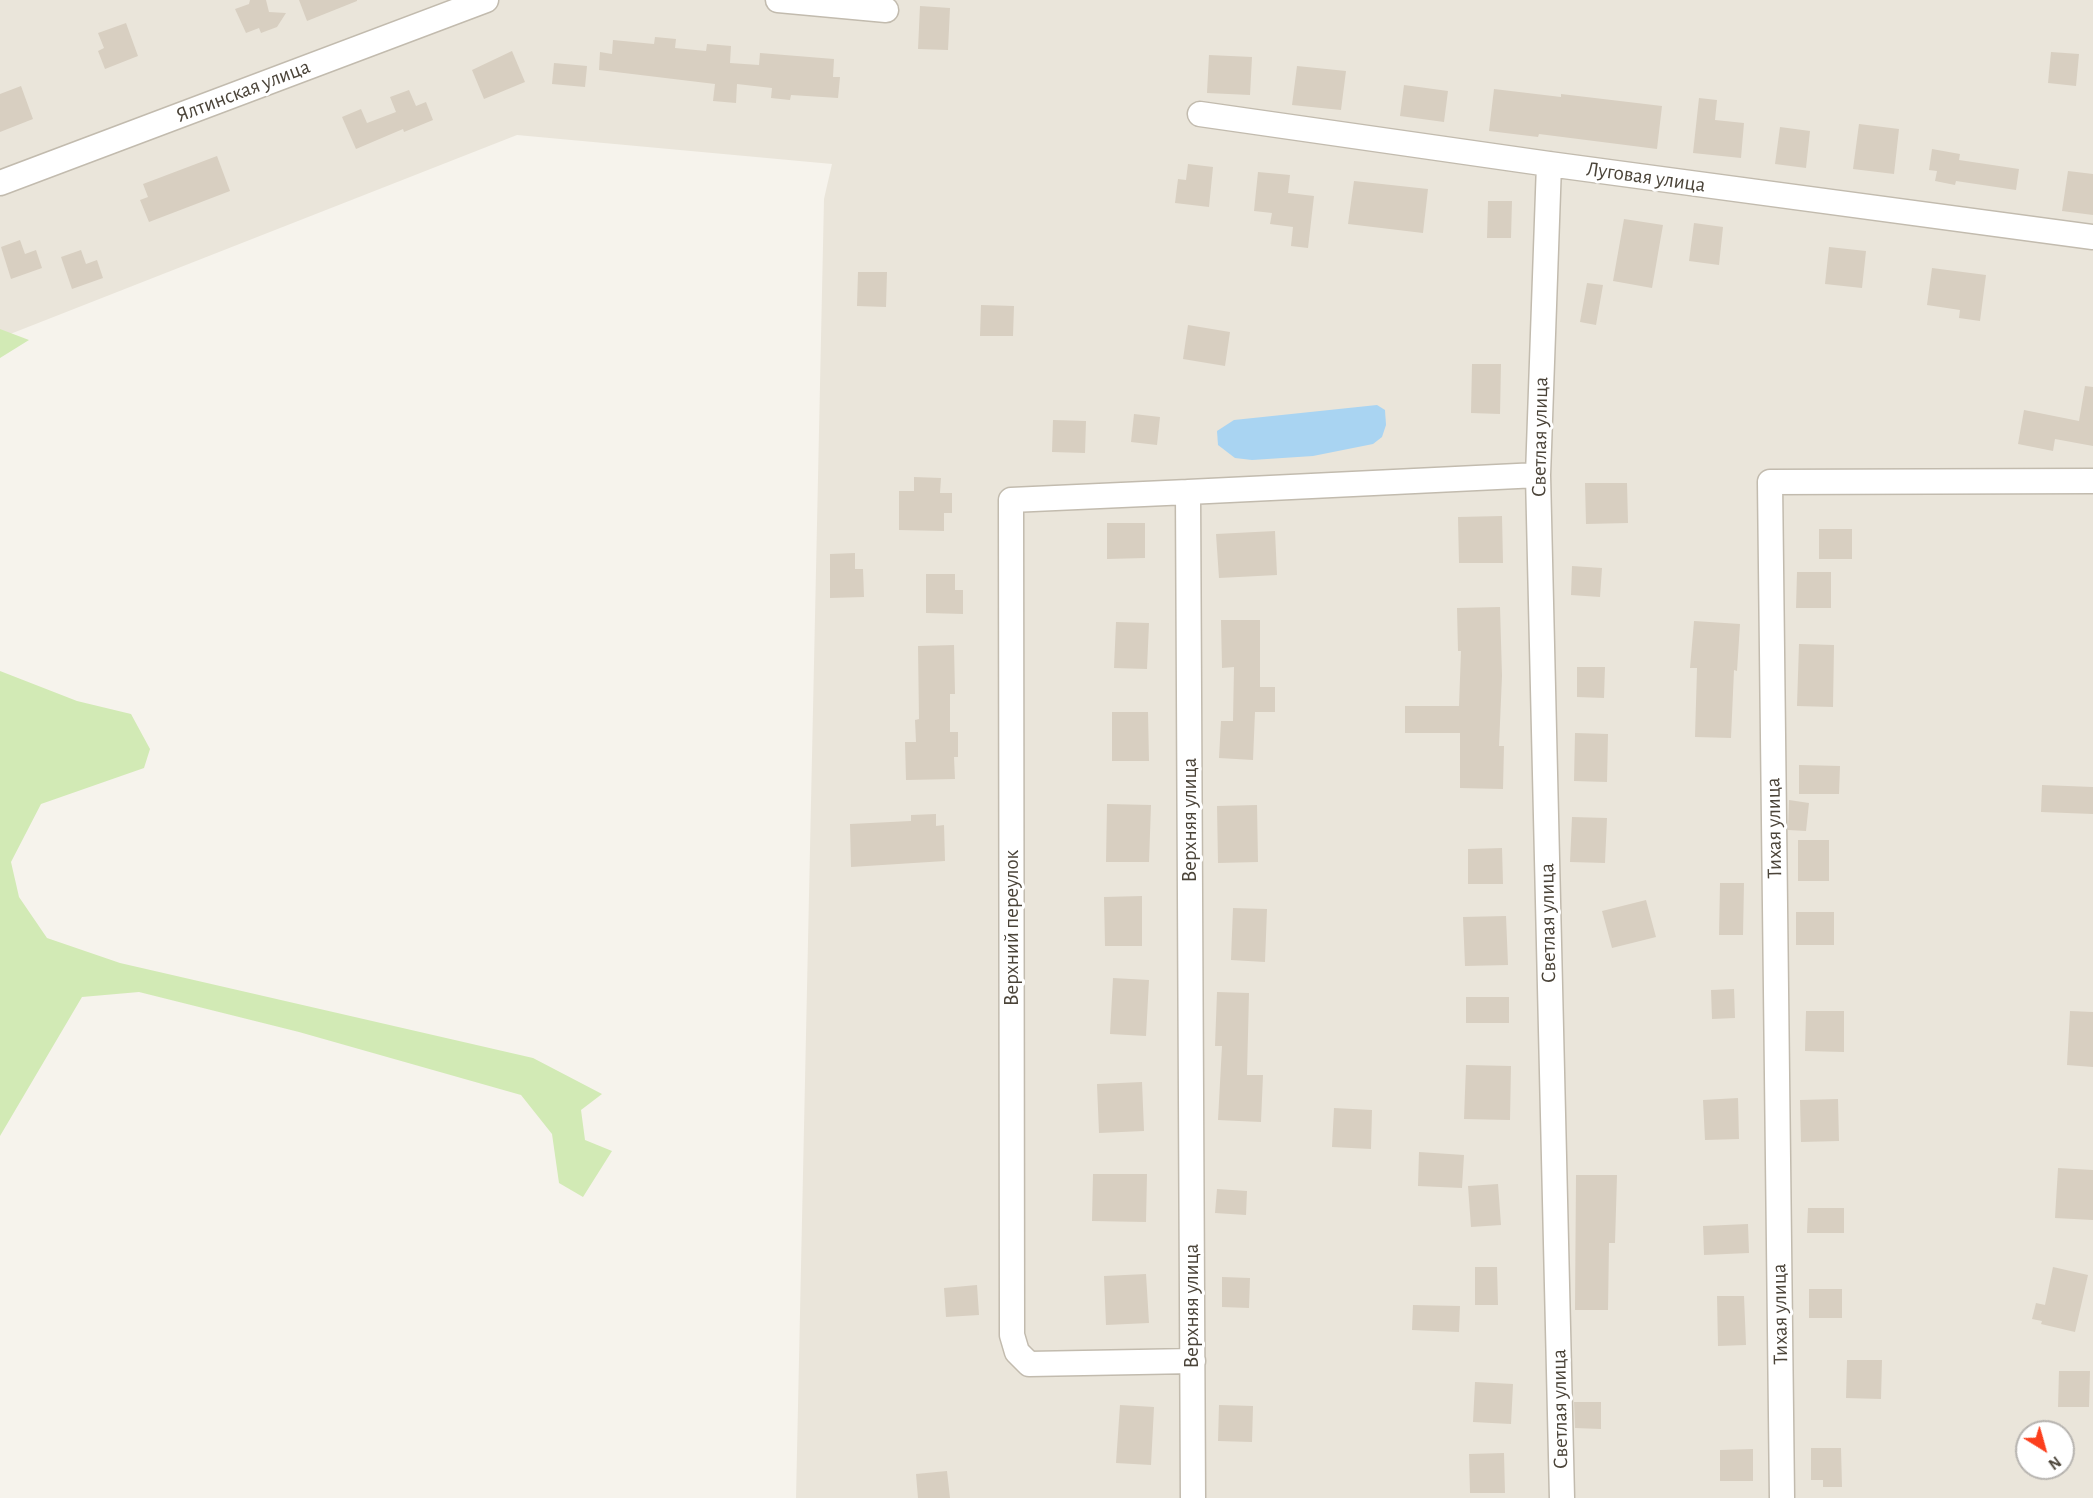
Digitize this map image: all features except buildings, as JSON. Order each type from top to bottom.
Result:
[{"type":"street","name":"Ялтинская улица","points":[[0,183],[486,0]]},
{"type":"street","points":[[778,0],[886,10]]},
{"type":"street","name":"Луговая улица","points":[[1200,114],[1549,164],[2093,237]]},
{"type":"street","name":"Светлая улица","points":[[1549,164],[1538,475],[1562,1498]]},
{"type":"street","points":[[1188,492],[1538,475]]},
{"type":"street","name":"Тихая улица","points":[[1782,1498],[1770,482],[2093,481]]},
{"type":"street","name":"Верхняя улица","points":[[1188,492],[1193,1498]]},
{"type":"street","name":"Верхний переулок","points":[[1188,492],[1011,500],[1012,1335],[1017,1352],[1029,1364],[1193,1361]]},
{"type":"shaded area","points":[[0,0],[2093,0],[2093,1498],[796,1498],[824,199],[832,164],[517,135],[0,338]]},
{"type":"green space","points":[[0,329],[29,340],[0,358]]},
{"type":"green space","points":[[0,671],[77,701],[131,714],[150,749],[144,768],[41,804],[11,862],[19,897],[47,938],[120,963],[533,1058],[602,1094],[581,1110],[585,1140],[612,1151],[583,1197],[559,1183],[552,1134],[521,1095],[299,1032],[139,992],[82,997],[0,1136]]},
{"type":"water","points":[[1377,405],[1385,410],[1386,425],[1382,437],[1373,444],[1313,456],[1252,460],[1235,458],[1218,445],[1217,431],[1234,420]]}]
